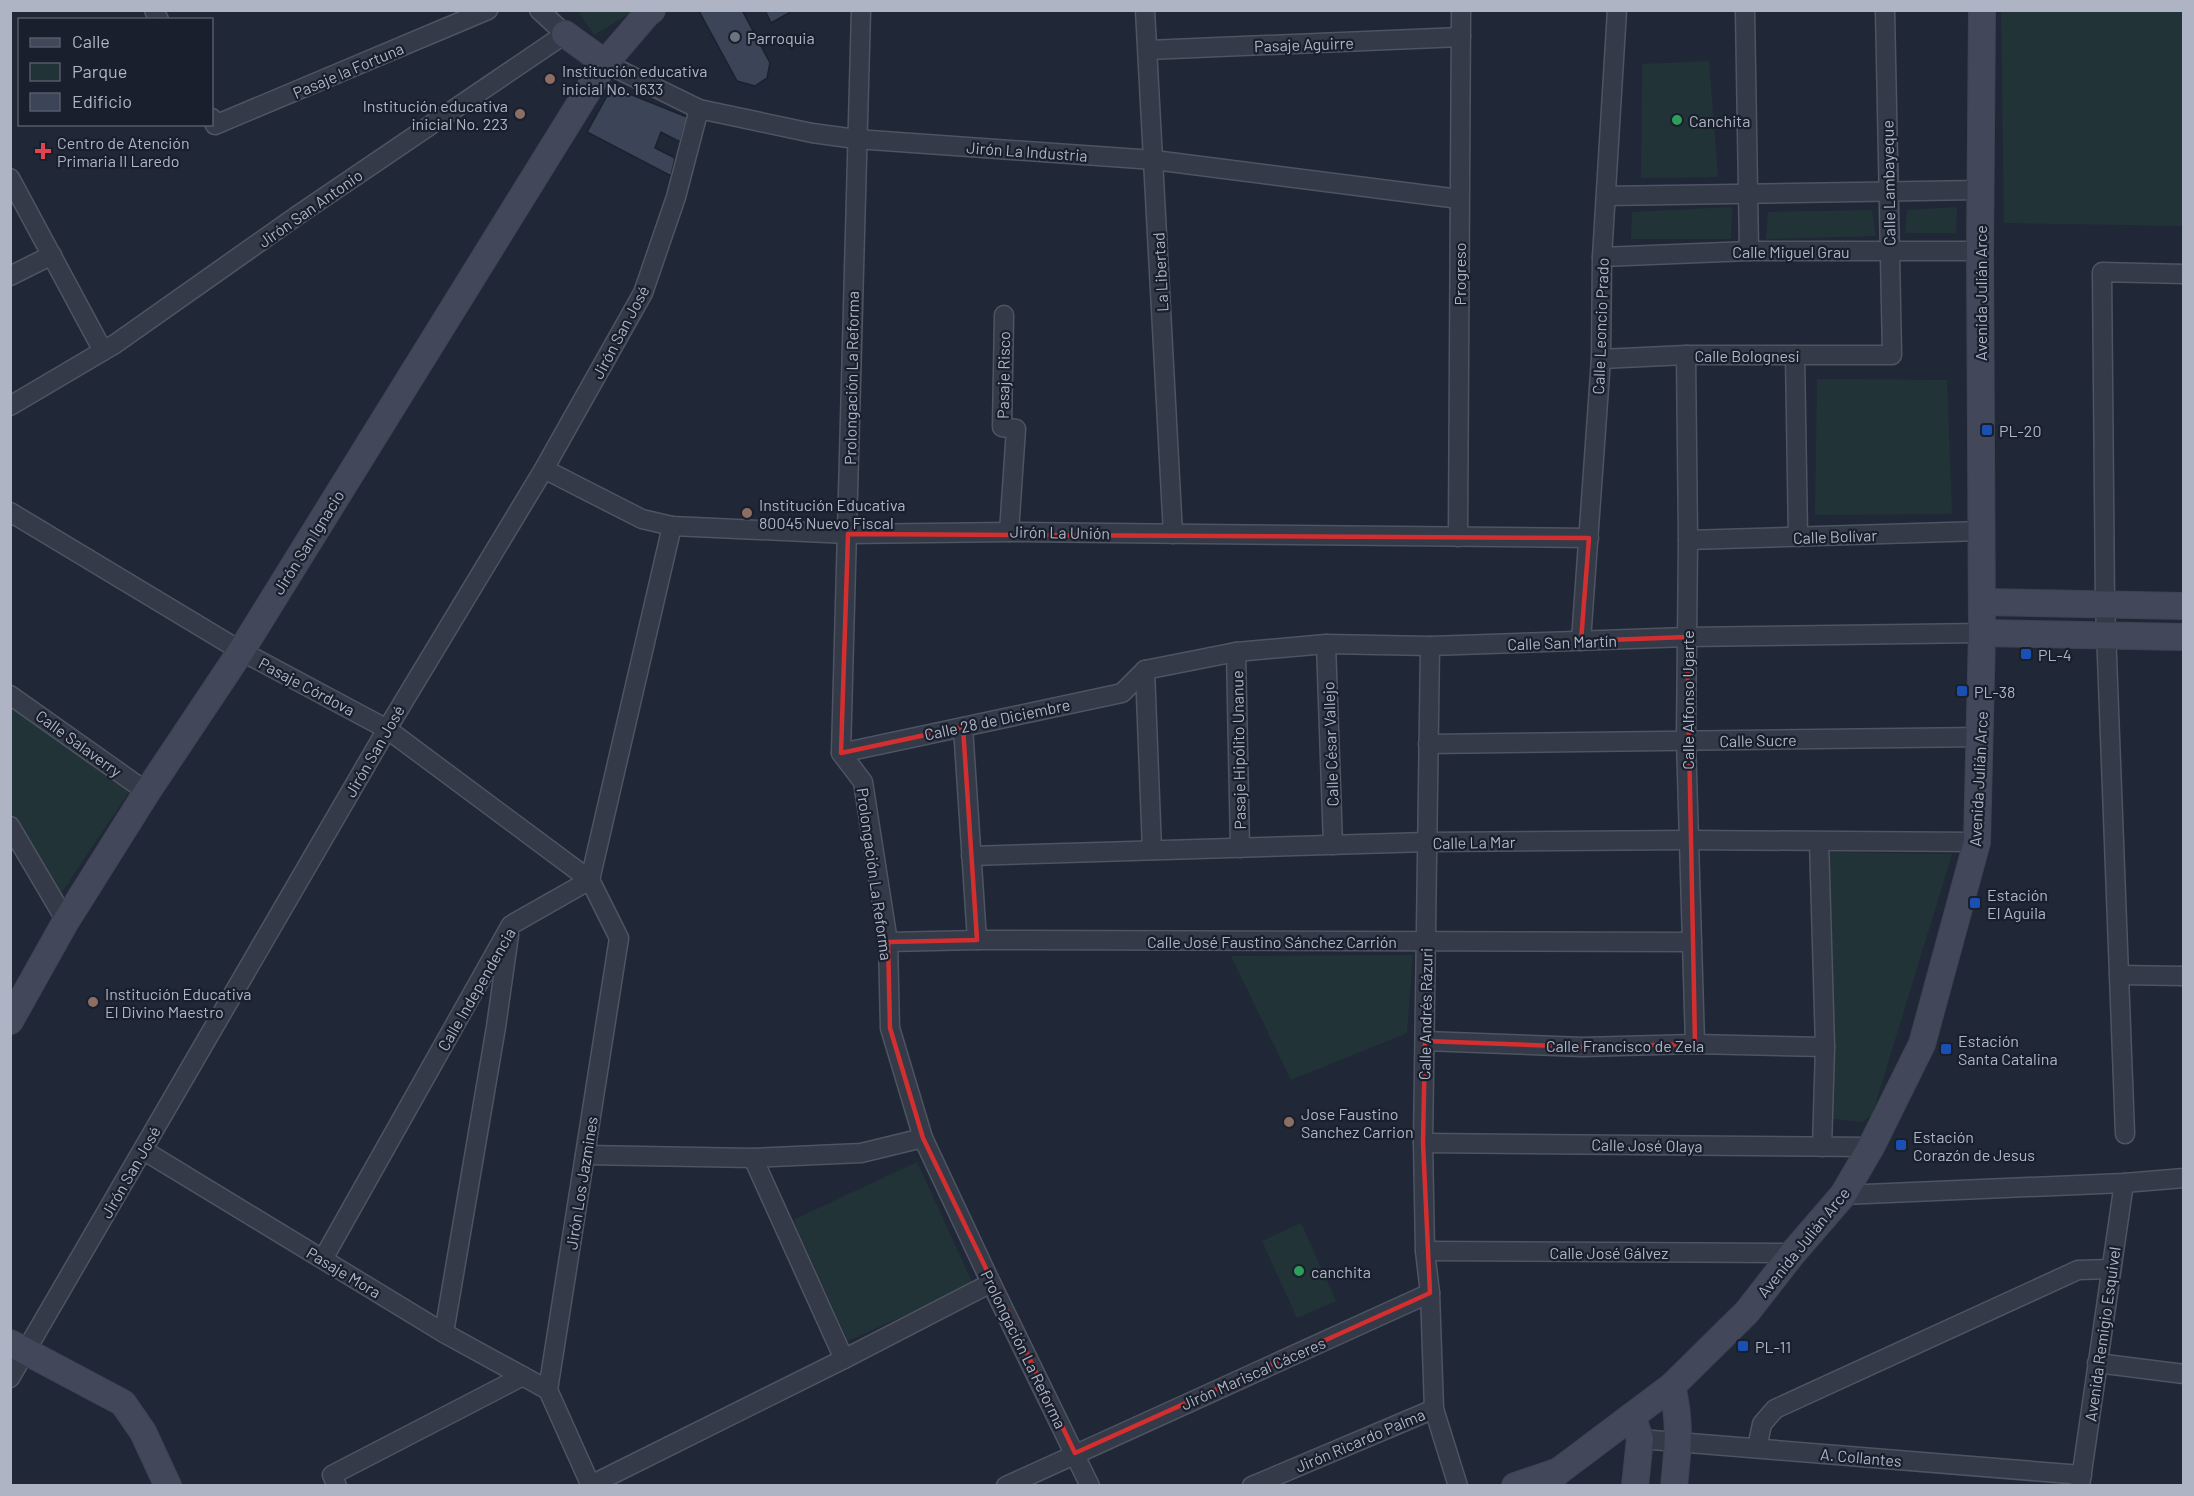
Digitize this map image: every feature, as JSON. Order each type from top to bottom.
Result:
[{"type":"street","name":"Pasaje la Fortuna","points":[[213,120],[215,125],[488,10]]},
{"type":"street","points":[[539,10],[565,34],[605,63]]},
{"type":"street","name":"Jirón San Ignacio","points":[[10,1021],[66,921],[147,792],[241,651],[605,63],[652,10]]},
{"type":"street","name":"Prolongación La Reforma","points":[[861,10],[841,753],[863,782],[888,942],[891,1028],[923,1138],[1090,1485]]},
{"type":"street","name":"La Libertad","points":[[1145,10],[1173,534]]},
{"type":"street","name":"Progreso","points":[[1458,537],[1461,10]]},
{"type":"street","name":"Calle Leoncio Prado","points":[[1581,641],[1601,358],[1602,257],[1617,10]]},
{"type":"street","points":[[1745,10],[1749,251]]},
{"type":"street","name":"Calle Lambayeque","points":[[1885,10],[1892,355]]},
{"type":"street","name":"Avenida Julián Arce","points":[[1515,1485],[1552,1478],[1636,1428],[1672,1386],[1747,1312],[1793,1253],[1843,1195],[1871,1148],[1922,1044],[1977,842],[1982,633],[1980,190],[1982,10]]},
{"type":"street","name":"Jirón San Antonio","points":[[10,406],[103,351],[565,34]]},
{"type":"street","name":"Pasaje Aguirre","points":[[1148,50],[1461,37]]},
{"type":"street","name":"Jirón La Industria","points":[[605,63],[699,109],[812,132],[856,139],[1154,160],[1459,199]]},
{"type":"street","name":"Jirón San José","points":[[10,1378],[18,1347],[143,1150],[387,729],[544,469],[643,292],[676,197],[699,109]]},
{"type":"street","points":[[10,178],[103,351]]},
{"type":"street","points":[[1606,196],[1980,190]]},
{"type":"street","name":"Calle Miguel Grau","points":[[1602,257],[1749,251],[1980,251]]},
{"type":"street","points":[[10,276],[52,255]]},
{"type":"street","points":[[2124,1134],[2105,604],[2102,272],[2184,274]]},
{"type":"street","name":"Pasaje Risco","points":[[1004,315],[1002,427],[1016,429],[1009,532]]},
{"type":"street","name":"Calle Bolognesi","points":[[1601,358],[1686,355],[1892,355]]},
{"type":"street","name":"Calle Alfonso Ugarte","points":[[1686,355],[1688,540],[1686,740],[1695,1044]]},
{"type":"street","points":[[1795,355],[1798,537]]},
{"type":"street","name":"Jirón La Unión","points":[[544,469],[642,519],[672,526],[848,534],[1009,532],[1589,538]]},
{"type":"street","name":"Pasaje Córdova","points":[[10,512],[241,651],[387,729],[590,880]]},
{"type":"street","points":[[590,880],[672,526]]},
{"type":"street","name":"Calle Bolívar","points":[[1688,540],[1982,531]]},
{"type":"street","points":[[1982,602],[2184,606]]},
{"type":"street","points":[[1982,633],[2184,637]]},
{"type":"street","name":"Calle San Martín","points":[[1144,670],[1236,652],[1326,644],[1430,646],[1687,638],[1982,633]]},
{"type":"street","name":"Calle César Vallejo","points":[[1326,644],[1333,845]]},
{"type":"street","name":"Calle Andrés Rázuri","points":[[1430,646],[1423,1143],[1425,1251],[1430,1293],[1434,1409],[1458,1485]]},
{"type":"street","name":"Pasaje Hipólito Unanue","points":[[1236,652],[1240,848]]},
{"type":"street","points":[[1144,670],[1152,850]]},
{"type":"street","name":"Calle 28 de Diciembre","points":[[841,753],[1122,693],[1144,670]]},
{"type":"street","name":"Calle Salaverry","points":[[10,694],[147,792]]},
{"type":"street","points":[[963,727],[977,940]]},
{"type":"street","name":"Calle Sucre","points":[[1428,744],[1981,737]]},
{"type":"street","points":[[10,826],[66,921]]},
{"type":"street","name":"Calle La Mar","points":[[971,856],[1427,842],[1690,840],[1977,842]]},
{"type":"street","points":[[1819,841],[1825,1047],[1822,1147]]},
{"type":"street","name":"Calle Independencia","points":[[323,1259],[511,925],[590,880]]},
{"type":"street","name":"Jirón Los Jazmines","points":[[548,1390],[620,938],[590,880]]},
{"type":"street","points":[[444,1333],[496,1028],[511,925]]},
{"type":"street","name":"Calle José Faustino Sánchez Carrión","points":[[888,942],[977,940],[1692,942]]},
{"type":"street","points":[[2119,975],[2184,976]]},
{"type":"street","name":"Calle Francisco de Zela","points":[[1425,1041],[1581,1047],[1695,1044],[1825,1047]]},
{"type":"street","points":[[585,1155],[753,1158],[861,1153],[923,1138]]},
{"type":"street","name":"Calle José Olaya","points":[[1423,1143],[1871,1148]]},
{"type":"street","name":"Pasaje Mora","points":[[143,1150],[444,1333],[548,1390]]},
{"type":"street","points":[[753,1158],[844,1359]]},
{"type":"street","points":[[1843,1195],[2124,1183],[2184,1178]]},
{"type":"street","name":"Avenida Remigio Esquivel","points":[[2081,1480],[2124,1183]]},
{"type":"street","name":"Calle José Gálvez","points":[[1425,1251],[1793,1253]]},
{"type":"street","points":[[1757,1448],[1762,1424],[1775,1409],[2078,1270],[2111,1269]]},
{"type":"street","points":[[548,1390],[591,1485],[991,1283]]},
{"type":"street","name":"Jirón Mariscal Cáceres","points":[[1006,1485],[1430,1293]]},
{"type":"street","points":[[18,1347],[123,1403],[143,1432],[168,1485]]},
{"type":"street","points":[[2097,1363],[2184,1374]]},
{"type":"street","points":[[337,1485],[332,1474],[523,1376]]},
{"type":"street","points":[[1672,1386],[1679,1413],[1679,1442],[1674,1485]]},
{"type":"street","name":"Jirón Ricardo Palma","points":[[1251,1485],[1434,1409]]},
{"type":"street","points":[[1635,1485],[1636,1428]]},
{"type":"street","name":"A. Collantes","points":[[1636,1428],[1679,1442],[2081,1480]]},
{"type":"highlighted area","points":[[848,534],[1589,538],[1581,641],[1687,637],[1695,1044],[1582,1047],[1425,1041],[1423,1143],[1430,1293],[1075,1453],[923,1138],[890,1028],[888,942],[977,940],[963,727],[841,753]]},
{"type":"green space","points":[[578,11],[634,11],[594,35]]},
{"type":"green space","points":[[2001,11],[2183,11],[2183,226],[2004,223]]},
{"type":"green space","name":"Canchita","points":[[1709,61],[1718,177],[1641,178],[1642,64]]},
{"type":"green space","points":[[1732,207],[1731,239],[1631,239],[1632,212]]},
{"type":"green space","points":[[1957,207],[1956,233],[1905,233],[1907,210]]},
{"type":"green space","points":[[1872,210],[1876,236],[1766,239],[1768,212]]},
{"type":"green space","points":[[1817,379],[1947,380],[1952,514],[1815,515]]},
{"type":"green space","points":[[10,703],[129,792],[60,895],[11,812]]},
{"type":"green space","points":[[1826,852],[1952,854],[1872,1115],[1862,1122],[1833,1119]]},
{"type":"green space","points":[[1413,955],[1407,1033],[1291,1080],[1231,956]]},
{"type":"green space","points":[[917,1162],[973,1284],[848,1341],[793,1220]]},
{"type":"green space","name":"canchita","points":[[1301,1223],[1336,1301],[1297,1318],[1262,1241]]},
{"type":"building","name":"Parroquia","points":[[742,10],[770,63],[767,78],[755,86],[737,81],[699,11]]},
{"type":"building","points":[[765,10],[794,10],[771,23]]},
{"type":"building","points":[[612,87],[687,117],[680,142],[661,132],[655,148],[675,158],[671,176],[587,132]]},
{"type":"place","name":"Parroquia","points":[[735,37]]},
{"type":"place","name":"Institución educativa inicial No. 1633","points":[[550,79]]},
{"type":"place","name":"Institución educativa inicial No. 223","points":[[520,114]]},
{"type":"place","name":"Canchita","points":[[1677,120]]},
{"type":"place","name":"Centro de Atención Primaria II Laredo","points":[[43,151]]},
{"type":"place","name":"PL-20","points":[[1987,430]]},
{"type":"place","name":"Institución Educativa 80045 Nuevo Fiscal","points":[[747,513]]},
{"type":"place","name":"PL-4","points":[[2026,654]]},
{"type":"place","name":"PL-38","points":[[1962,691]]},
{"type":"place","name":"Estación El Aguila","points":[[1975,903]]},
{"type":"place","name":"Institución Educativa El Divino Maestro","points":[[93,1002]]},
{"type":"place","name":"Estación Santa Catalina","points":[[1946,1049]]},
{"type":"place","name":"Jose Faustino Sanchez Carrion","points":[[1289,1122]]},
{"type":"place","name":"Estación Corazón de Jesus","points":[[1901,1145]]},
{"type":"place","name":"canchita","points":[[1299,1271]]},
{"type":"place","name":"PL-11","points":[[1743,1346]]}]
